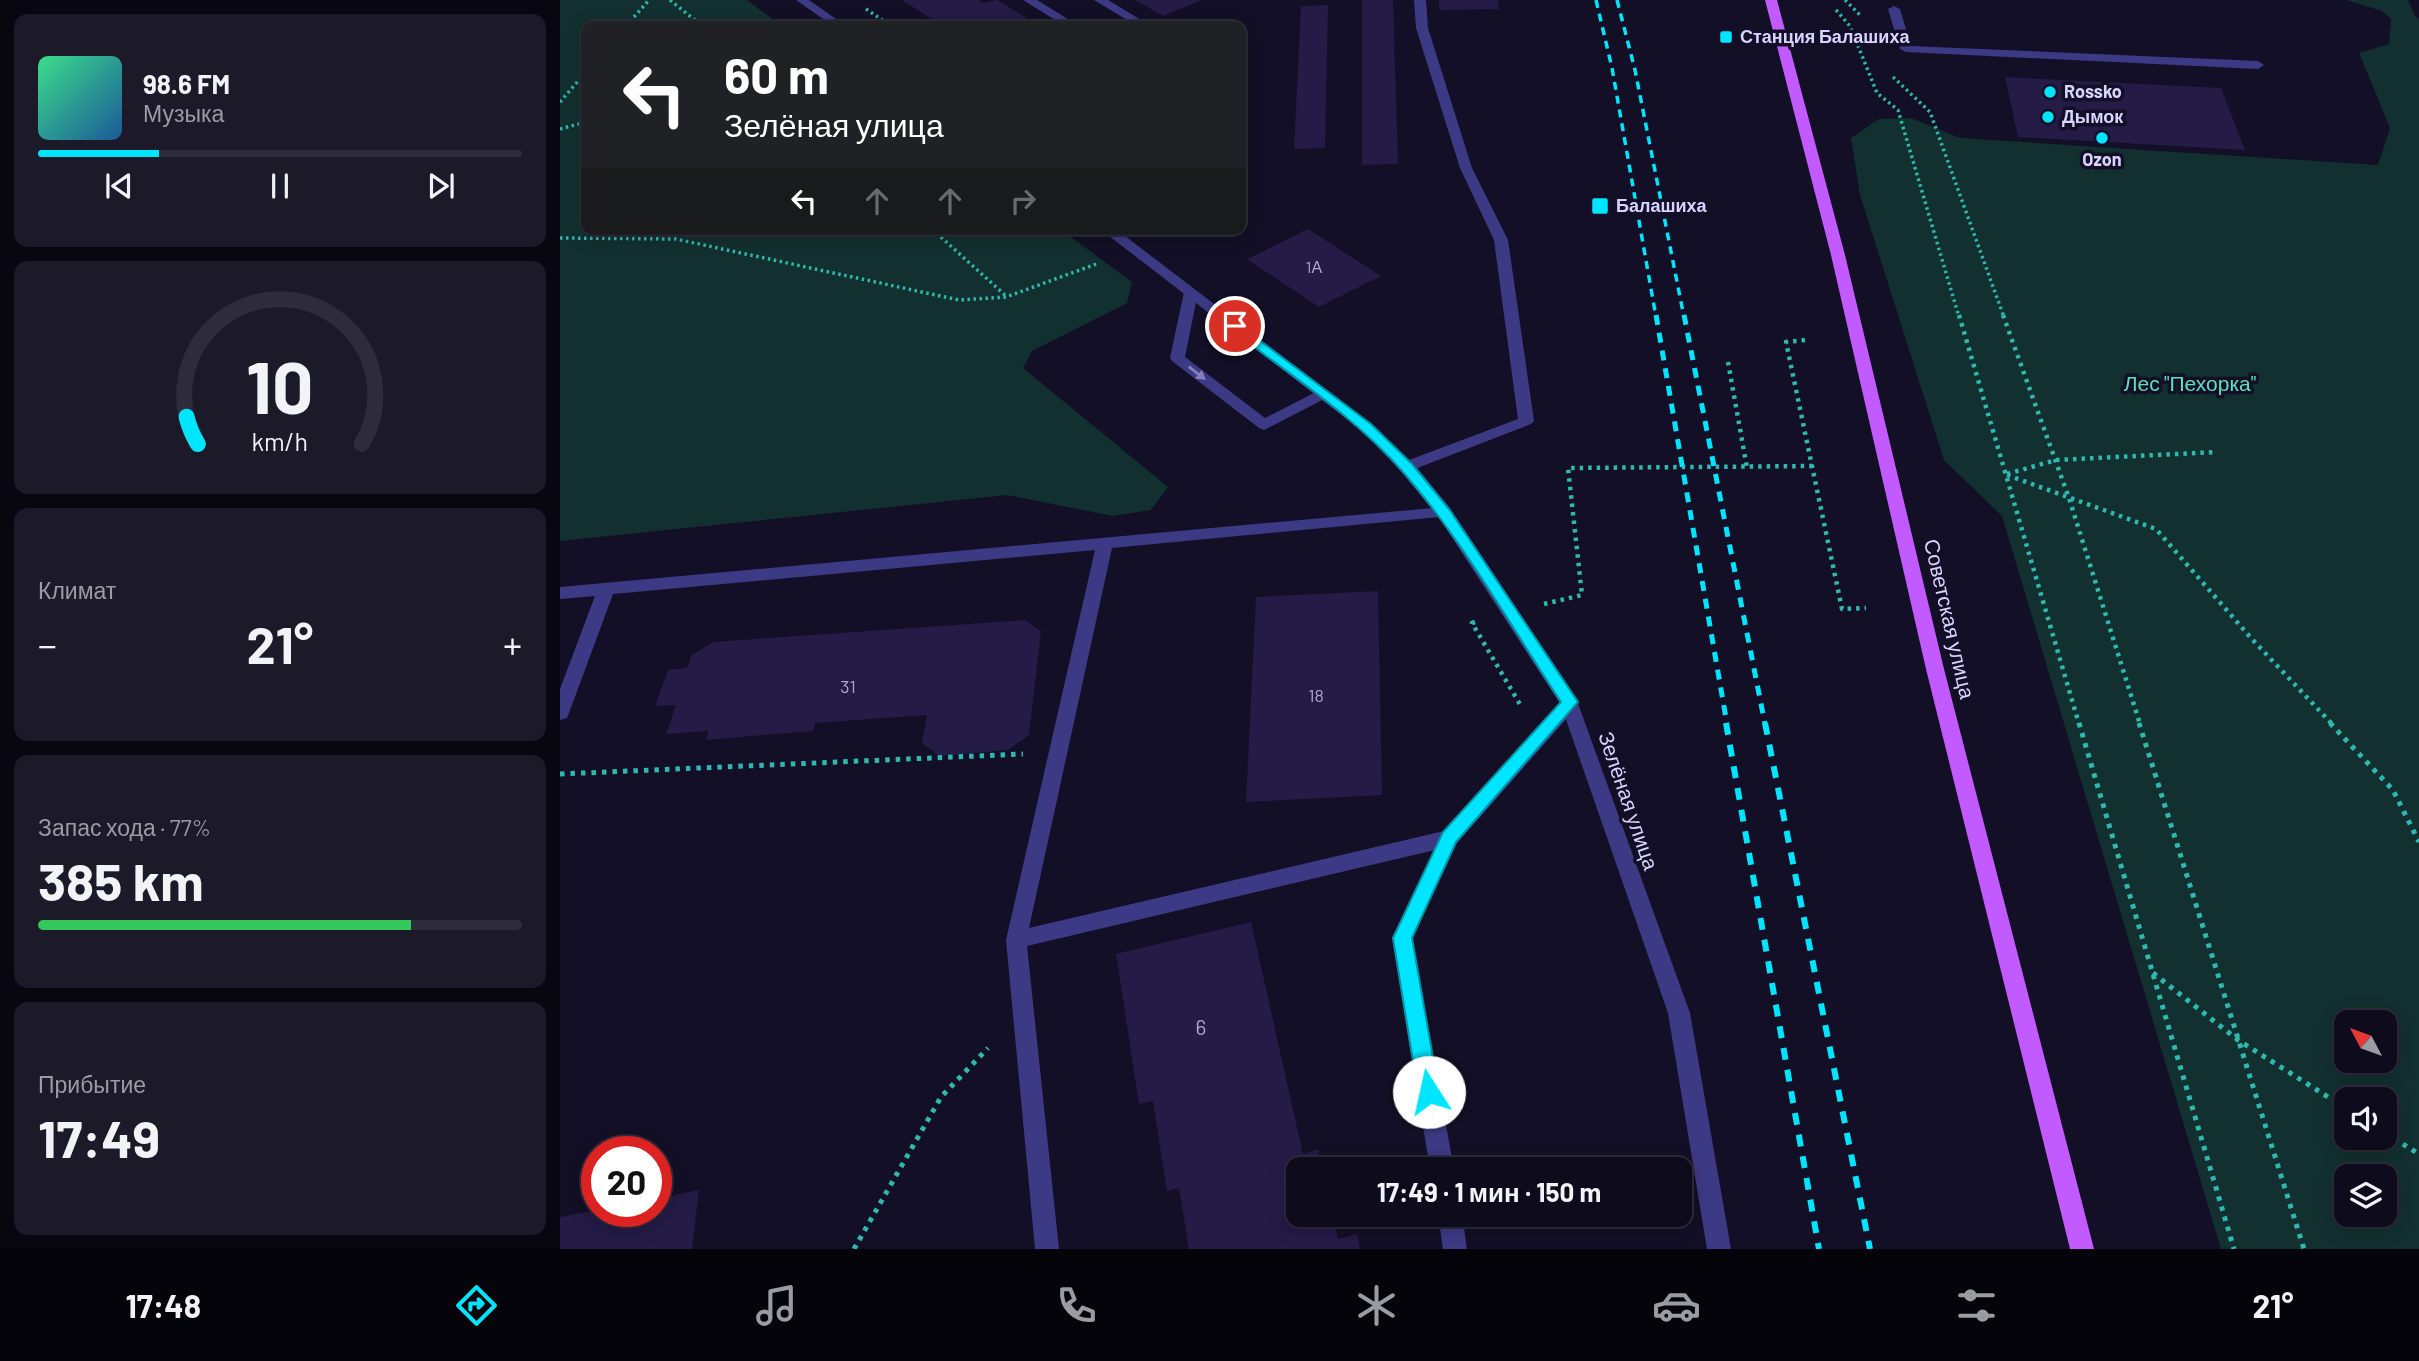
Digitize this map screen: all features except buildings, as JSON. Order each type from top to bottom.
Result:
[{"type":"main road","name":"Советская улица","points":[[1771,0],[1838,256],[1935,669],[2082,1249]]},
{"type":"street","points":[[802,0],[832,21]]},
{"type":"street","points":[[1029,0],[1063,21]]},
{"type":"street","points":[[1100,0],[1136,21]]},
{"type":"street","points":[[1407,467],[1526,421],[1501,240],[1466,168],[1422,28],[1420,0]]},
{"type":"street","points":[[1894,9],[1906,49],[2258,65]]},
{"type":"street","name":"Зелёная улица","points":[[1114,235],[1366,427],[1407,467],[1444,512],[1570,702],[1679,1013],[1719,1249]]},
{"type":"street","points":[[1191,292],[1177,358],[1264,425],[1323,394]]},
{"type":"street","points":[[560,593],[1444,512]]},
{"type":"street","points":[[1047,1249],[1016,940],[1105,543]]},
{"type":"street","points":[[560,713],[606,589]]},
{"type":"street","points":[[1440,1157],[1402,938],[1450,838],[1570,702]]},
{"type":"street","points":[[1016,940],[1450,838]]},
{"type":"street","points":[[1452,1227],[1455,1249]]},
{"type":"path","points":[[630,21],[649,0]]},
{"type":"path","points":[[670,0],[696,21]]},
{"type":"path","points":[[1845,0],[1868,24]]},
{"type":"path","points":[[863,6],[884,21]]},
{"type":"path","points":[[1836,10],[1847,16],[1864,67],[1878,94],[1898,110],[2234,1249]]},
{"type":"path","points":[[1889,72],[1930,113],[2056,460],[2304,1249]]},
{"type":"path","points":[[560,102],[581,78]]},
{"type":"path","points":[[560,129],[581,123]]},
{"type":"path","points":[[939,235],[1006,297]]},
{"type":"path","points":[[560,238],[676,239],[959,300],[1006,297],[1133,250]]},
{"type":"path","points":[[1805,340],[1786,342],[1842,609],[1866,608]]},
{"type":"path","points":[[1728,362],[1747,468]]},
{"type":"path","points":[[2006,475],[2056,460],[2217,452]]},
{"type":"path","points":[[1582,595],[1568,468],[1813,466]]},
{"type":"path","points":[[2006,475],[2156,529],[2250,638],[2393,790],[2419,842]]},
{"type":"path","points":[[560,774],[1059,752]]},
{"type":"path","points":[[2153,973],[2238,1040],[2334,1101]]},
{"type":"path","points":[[854,1249],[941,1097],[1023,1012]]},
{"type":"path","points":[[2397,1140],[2419,1154]]},
{"type":"green space","points":[[560,0],[747,0],[775,21],[581,21],[581,235],[1068,235],[1132,282],[1127,303],[1032,351],[1023,368],[1168,487],[1151,510],[1113,516],[1007,495],[560,541]]},
{"type":"green space","name":"Лес \"Пехорка\"","points":[[2346,0],[2408,0],[2419,19],[2419,1249],[2221,1249],[2002,516],[1944,460],[1860,195],[1851,138],[1879,119],[1911,118],[1960,138],[2378,165],[2390,128],[2359,53],[2389,44],[2391,19],[2382,11]]},
{"type":"railway","points":[[1596,0],[1612,68],[1656,317]]},
{"type":"railway","points":[[1617,0],[1635,70],[1684,317]]},
{"type":"railway","points":[[1656,315],[1727,724]]},
{"type":"railway","points":[[1684,315],[1765,724]]},
{"type":"railway","points":[[1726,723],[1819,1249]]},
{"type":"railway","points":[[1765,723],[1870,1249]]},
{"type":"place","name":"Станция Балашиха","points":[[1726,37]]},
{"type":"place","name":"Rossko","points":[[2050,92]]},
{"type":"place","name":"Дымок","points":[[2048,117]]},
{"type":"place","name":"Ozon","points":[[2102,138]]},
{"type":"place","name":"Балашиха","points":[[1600,206]]},
{"type":"route","points":[[1235,326],[1366,427],[1407,467],[1444,512],[1570,702],[1450,838],[1402,938],[1429,1092]]}]
